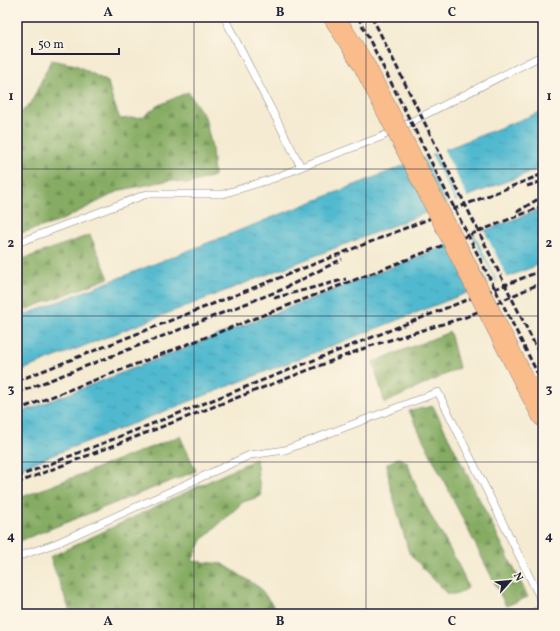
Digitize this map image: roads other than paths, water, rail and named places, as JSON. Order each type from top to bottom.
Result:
[{"type":"main road","points":[[334,17],[365,67],[543,416]]},
{"type":"lane","points":[[224,17],[301,167]]},
{"type":"lane","points":[[17,243],[147,194],[223,194],[275,178],[380,137],[543,55]]},
{"type":"lane","points":[[17,557],[57,543],[250,455],[285,450],[438,392],[543,604]]},
{"type":"lane","points":[[530,614],[543,608]]},
{"type":"water","points":[[543,111],[543,167],[17,372],[17,318]]},
{"type":"water","points":[[543,208],[543,263],[17,469],[17,414]]},
{"type":"railway","points":[[358,17],[543,384]]},
{"type":"railway","points":[[372,17],[543,361]]},
{"type":"railway","points":[[17,381],[543,174]]},
{"type":"railway","points":[[527,186],[543,181]]},
{"type":"railway","points":[[517,212],[543,196]]},
{"type":"railway","points":[[17,410],[543,206]]},
{"type":"railway","points":[[17,393],[281,290],[342,259]]},
{"type":"railway","points":[[17,477],[543,270]]},
{"type":"railway","points":[[274,298],[346,279]]},
{"type":"railway","points":[[17,483],[370,346],[466,317],[543,282]]}]
